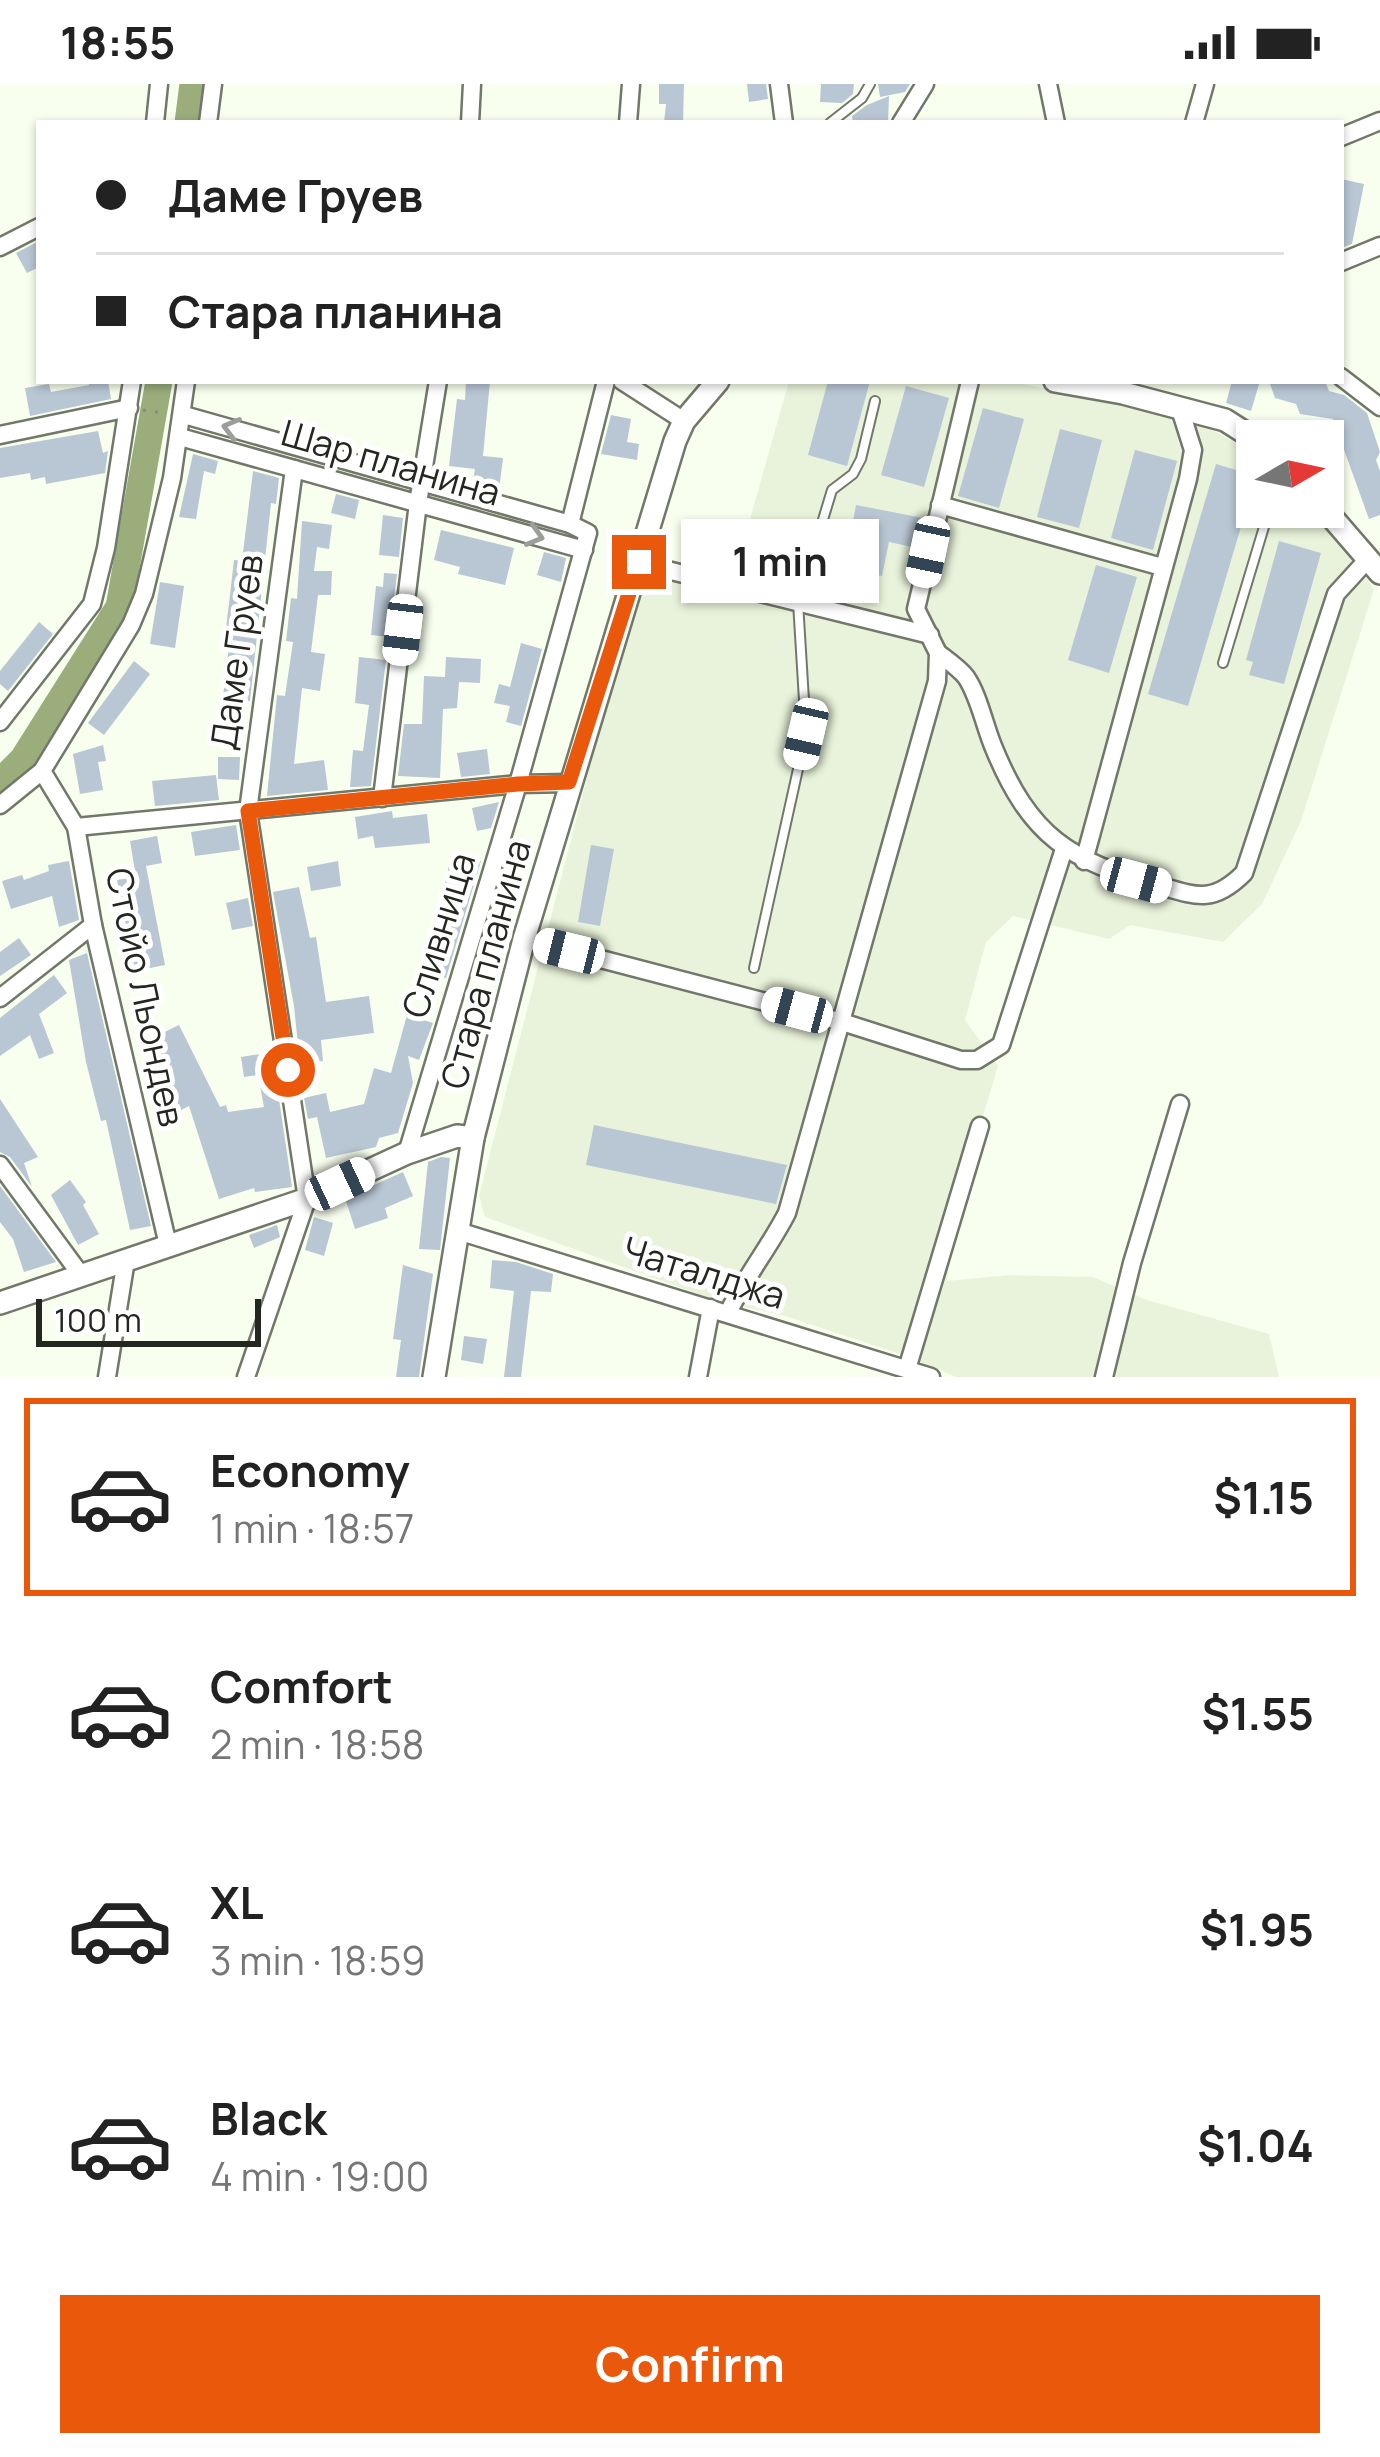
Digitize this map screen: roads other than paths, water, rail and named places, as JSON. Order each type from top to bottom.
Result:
[{"type":"street","points":[[155,120],[159,84]]},
{"type":"street","points":[[208,120],[213,84]]},
{"type":"street","points":[[470,120],[472,84]]},
{"type":"street","points":[[628,120],[631,84]]},
{"type":"street","points":[[778,84],[784,120]]},
{"type":"street","points":[[904,120],[926,84]]},
{"type":"street","points":[[1048,84],[1055,120]]},
{"type":"street","points":[[1195,120],[1205,84]]},
{"type":"street","points":[[1344,136],[1380,121]]},
{"type":"street","points":[[0,247],[36,229]]},
{"type":"street","points":[[1344,261],[1380,246]]},
{"type":"street","points":[[1344,379],[1380,407]]},
{"type":"street","points":[[1,718],[92,604],[106,548],[132,384]]},
{"type":"street","points":[[0,805],[42,771],[131,626],[144,595],[180,437],[186,384]]},
{"type":"street","points":[[382,799],[437,384]]},
{"type":"street","name":"Сливница","points":[[406,1153],[584,550],[578,527],[605,384]]},
{"type":"street","points":[[627,384],[684,421]]},
{"type":"street","name":"Стара планина","points":[[434,1377],[473,1138],[524,939],[684,421],[715,384]]},
{"type":"street","points":[[969,384],[916,609],[934,644],[965,676],[994,751],[1028,813],[1064,849],[1084,861],[1136,880],[1208,896],[1227,890],[1244,873],[1336,594],[1374,566],[1341,528]]},
{"type":"street","points":[[1089,384],[1126,387],[1236,427]]},
{"type":"street","points":[[0,435],[129,408]]},
{"type":"street","points":[[1084,861],[1193,450],[1180,409]]},
{"type":"street","name":"Шар планина","points":[[184,416],[578,527]]},
{"type":"street","name":"Шар планина","points":[[180,437],[584,550]]},
{"type":"street","name":"Даме Груев","points":[[294,470],[248,811],[307,1199]]},
{"type":"street","points":[[940,505],[1162,567]]},
{"type":"street","points":[[639,562],[798,602],[934,644]]},
{"type":"street","points":[[698,1377],[720,1310],[768,1249],[787,1213],[938,681],[934,644]]},
{"type":"street","name":"Стойо Льондев","points":[[42,771],[76,827],[93,925],[169,1246]]},
{"type":"street","points":[[76,827],[569,782]]},
{"type":"street","points":[[524,939],[842,1022],[961,1060],[977,1060],[1000,1045],[1064,849]]},
{"type":"street","points":[[0,998],[93,925]]},
{"type":"street","points":[[1104,1377],[1180,1103]]},
{"type":"street","points":[[907,1369],[980,1126]]},
{"type":"street","points":[[0,1303],[307,1199],[406,1153],[457,1136],[473,1138]]},
{"type":"street","points":[[0,1165],[82,1275]]},
{"type":"street","points":[[246,1377],[307,1199]]},
{"type":"street","name":"Чаталджа","points":[[458,1231],[720,1310],[883,1369],[907,1369],[931,1377]]},
{"type":"street","points":[[107,1377],[126,1260]]},
{"type":"lane","points":[[834,120],[862,98],[870,84]]},
{"type":"lane","points":[[754,968],[806,734],[798,602],[832,490],[853,474],[861,459],[875,401]]},
{"type":"lane","points":[[1223,663],[1264,528]]},
{"type":"waterway","points":[[188,120],[193,84]]},
{"type":"waterway","points":[[0,782],[23,759],[119,607],[158,384]]}]
